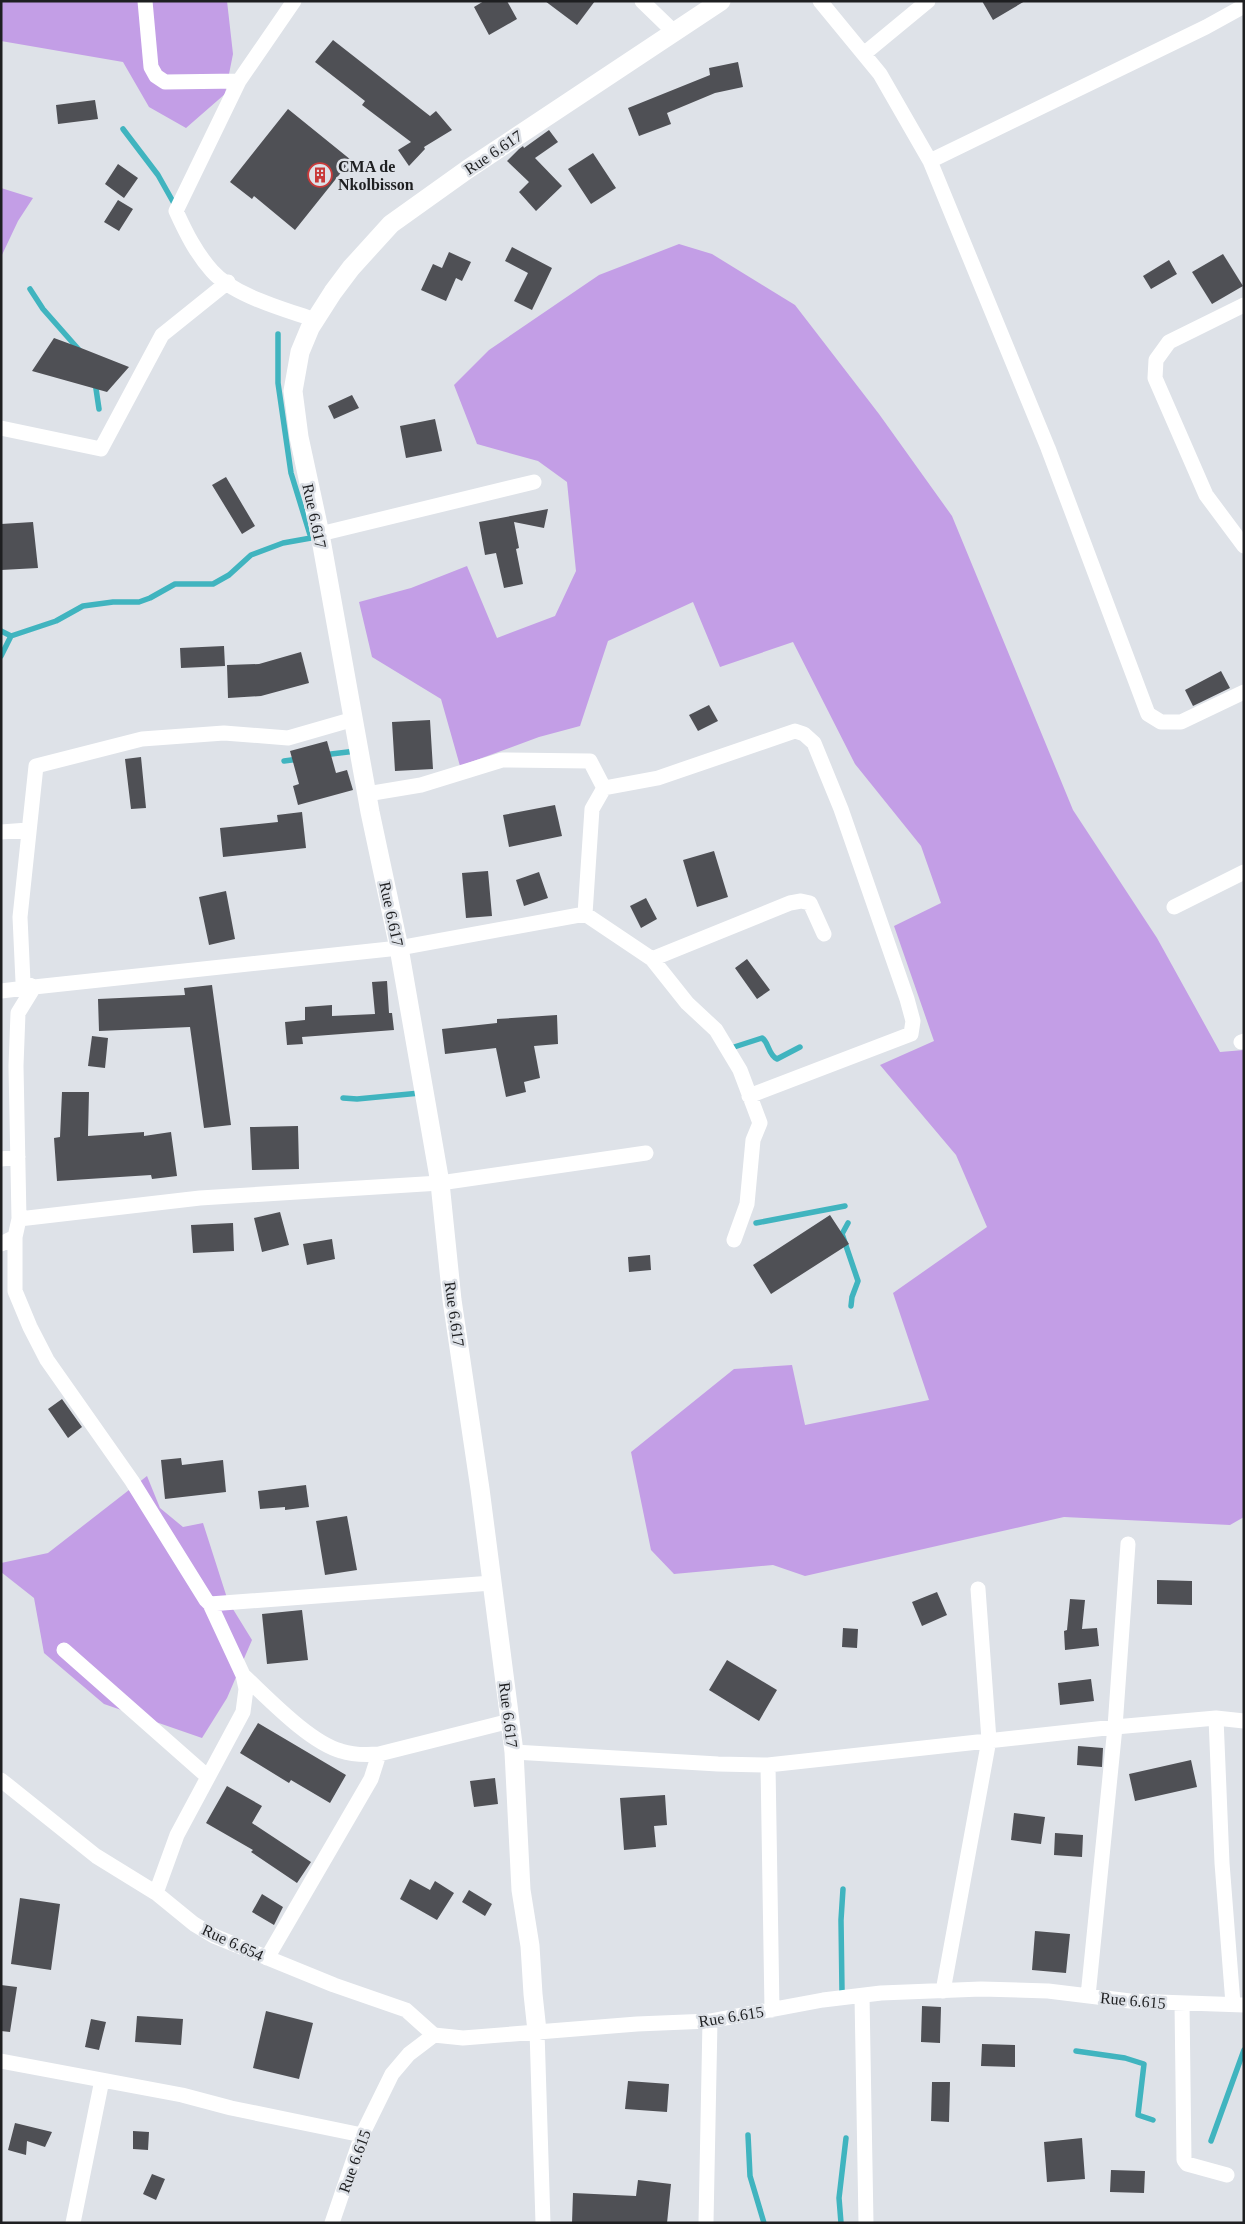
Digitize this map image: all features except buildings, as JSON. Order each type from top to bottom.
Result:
[{"type":"street","points":[[145,1],[151,68],[156,76],[165,82],[239,82]]},
{"type":"street","points":[[294,1],[239,82],[176,212],[190,242],[213,272],[247,295],[315,320]]},
{"type":"street","points":[[642,1],[675,33]]},
{"type":"street","name":"Rue 6.617","points":[[537,2032],[530,1946],[521,1890],[514,1752],[452,1300],[440,1183],[399,948],[367,794],[320,534],[298,437],[293,391],[300,352],[315,320],[332,292],[351,268],[392,224],[468,169],[721,1]]},
{"type":"street","points":[[820,1],[864,53],[885,82],[930,161],[1048,448],[1148,714],[1161,722],[1181,722],[1244,692]]},
{"type":"street","points":[[864,53],[928,1]]},
{"type":"street","points":[[930,161],[1206,27],[1244,6]]},
{"type":"street","points":[[1,428],[101,449],[162,335],[228,282]]},
{"type":"street","points":[[1244,305],[1169,342],[1156,360],[1154,378],[1206,495],[1244,546]]},
{"type":"street","points":[[320,534],[534,482]]},
{"type":"street","points":[[34,987],[23,982],[20,917],[36,766],[142,739],[224,733],[288,738],[354,719]]},
{"type":"street","points":[[585,914],[592,809],[604,788],[658,778],[795,731],[804,734],[814,743],[841,809],[907,999],[913,1021],[911,1034],[749,1096]]},
{"type":"street","points":[[367,794],[421,785],[502,760],[590,761],[604,788]]},
{"type":"street","points":[[1,832],[28,830]]},
{"type":"street","points":[[1174,907],[1244,872]]},
{"type":"street","points":[[652,959],[790,903],[801,901],[810,903],[824,934]]},
{"type":"street","points":[[1,991],[399,948],[585,914],[652,959],[687,1003],[716,1030],[740,1070],[760,1123],[753,1140],[747,1204],[734,1240]]},
{"type":"street","points":[[34,987],[18,1012],[19,1218],[8,1240],[15,1291],[46,1360],[132,1481],[210,1604],[243,1675],[246,1689],[243,1712],[176,1835],[156,1893]]},
{"type":"street","points":[[19,1218],[200,1198],[440,1183],[646,1154]]},
{"type":"street","points":[[1,1158],[18,1157]]},
{"type":"street","points":[[1088,1996],[1115,1727],[1128,1544]]},
{"type":"street","points":[[210,1604],[492,1582]]},
{"type":"street","points":[[943,1991],[989,1740],[978,1589]]},
{"type":"street","points":[[64,1650],[208,1777]]},
{"type":"street","points":[[243,1675],[299,1725],[322,1742],[340,1751],[362,1755],[379,1754],[510,1721]]},
{"type":"street","points":[[1216,1718],[1222,1863],[1239,2004]]},
{"type":"street","points":[[514,1752],[718,1764],[768,1765],[1115,1727],[1216,1718],[1244,1721]]},
{"type":"street","points":[[267,1958],[371,1779],[379,1754]]},
{"type":"street","points":[[768,1765],[772,2010]]},
{"type":"street","name":"Rue 6.654","points":[[1,1780],[96,1856],[156,1893],[194,1924],[214,1936],[334,1985],[406,2010],[434,2035]]},
{"type":"street","name":"Rue 6.615","points":[[332,2223],[362,2135],[392,2074],[409,2054],[434,2035],[463,2038],[637,2024],[710,2021],[822,2000],[881,1993],[1048,1991],[1130,2001],[1239,2004]]},
{"type":"street","points":[[862,1996],[866,2223]]},
{"type":"street","points":[[1182,2003],[1184,2160],[1188,2164],[1227,2175]]},
{"type":"street","points":[[706,2223],[710,2021]]},
{"type":"street","points":[[537,2032],[542,2125],[543,2223]]},
{"type":"street","points":[[1,2061],[182,2095],[231,2108],[362,2135]]},
{"type":"street","points":[[73,2223],[102,2080]]},
{"type":"shaded area","points":[[1,1],[227,1],[233,54],[225,94],[186,128],[149,107],[123,62],[1,41]]},
{"type":"shaded area","points":[[1,188],[33,198],[18,221],[1,257]]},
{"type":"shaded area","points":[[679,244],[712,254],[795,305],[879,414],[952,516],[1073,810],[1157,938],[1220,1052],[1244,1050],[1244,1517],[1230,1525],[1064,1517],[805,1576],[773,1565],[674,1574],[651,1550],[631,1452],[734,1369],[792,1365],[805,1425],[929,1400],[893,1293],[987,1227],[956,1155],[880,1065],[934,1041],[894,926],[941,903],[921,846],[855,764],[793,642],[720,667],[693,602],[608,641],[580,726],[539,737],[460,766],[441,699],[372,657],[359,602],[411,588],[467,566],[497,638],[555,616],[576,571],[567,482],[538,461],[477,444],[454,385],[489,350],[599,275]]},
{"type":"shaded area","points":[[147,1476],[160,1508],[183,1527],[203,1523],[228,1601],[252,1640],[227,1698],[202,1738],[104,1704],[44,1653],[34,1598],[1,1572],[1,1563],[48,1553]]},
{"type":"waterway","points":[[123,129],[158,175],[176,207]]},
{"type":"waterway","points":[[30,289],[43,309],[80,351]]},
{"type":"waterway","points":[[1,631],[11,636],[56,621],[83,606],[113,602],[139,602],[175,584],[213,584],[229,575],[251,555],[283,543],[311,538],[291,473],[278,383],[278,334]]},
{"type":"waterway","points":[[95,382],[99,409]]},
{"type":"waterway","points":[[1,656],[11,636]]},
{"type":"waterway","points":[[323,755],[356,751]]},
{"type":"waterway","points":[[284,761],[299,759]]},
{"type":"waterway","points":[[728,1049],[762,1038],[772,1055],[777,1059],[800,1047]]},
{"type":"waterway","points":[[343,1098],[357,1099],[420,1093]]},
{"type":"waterway","points":[[756,1223],[845,1206]]},
{"type":"waterway","points":[[848,1223],[842,1234],[858,1281],[851,1306]]},
{"type":"waterway","points":[[842,1991],[841,1920],[843,1889]]},
{"type":"waterway","points":[[1211,2141],[1244,2050]]},
{"type":"waterway","points":[[1076,2051],[1125,2058],[1144,2064],[1138,2115],[1153,2120]]},
{"type":"waterway","points":[[748,2135],[750,2176],[764,2223]]},
{"type":"waterway","points":[[841,2223],[839,2198],[846,2138]]},
{"type":"place","name":"CMA de Nkolbisson","points":[[320,175]]}]
